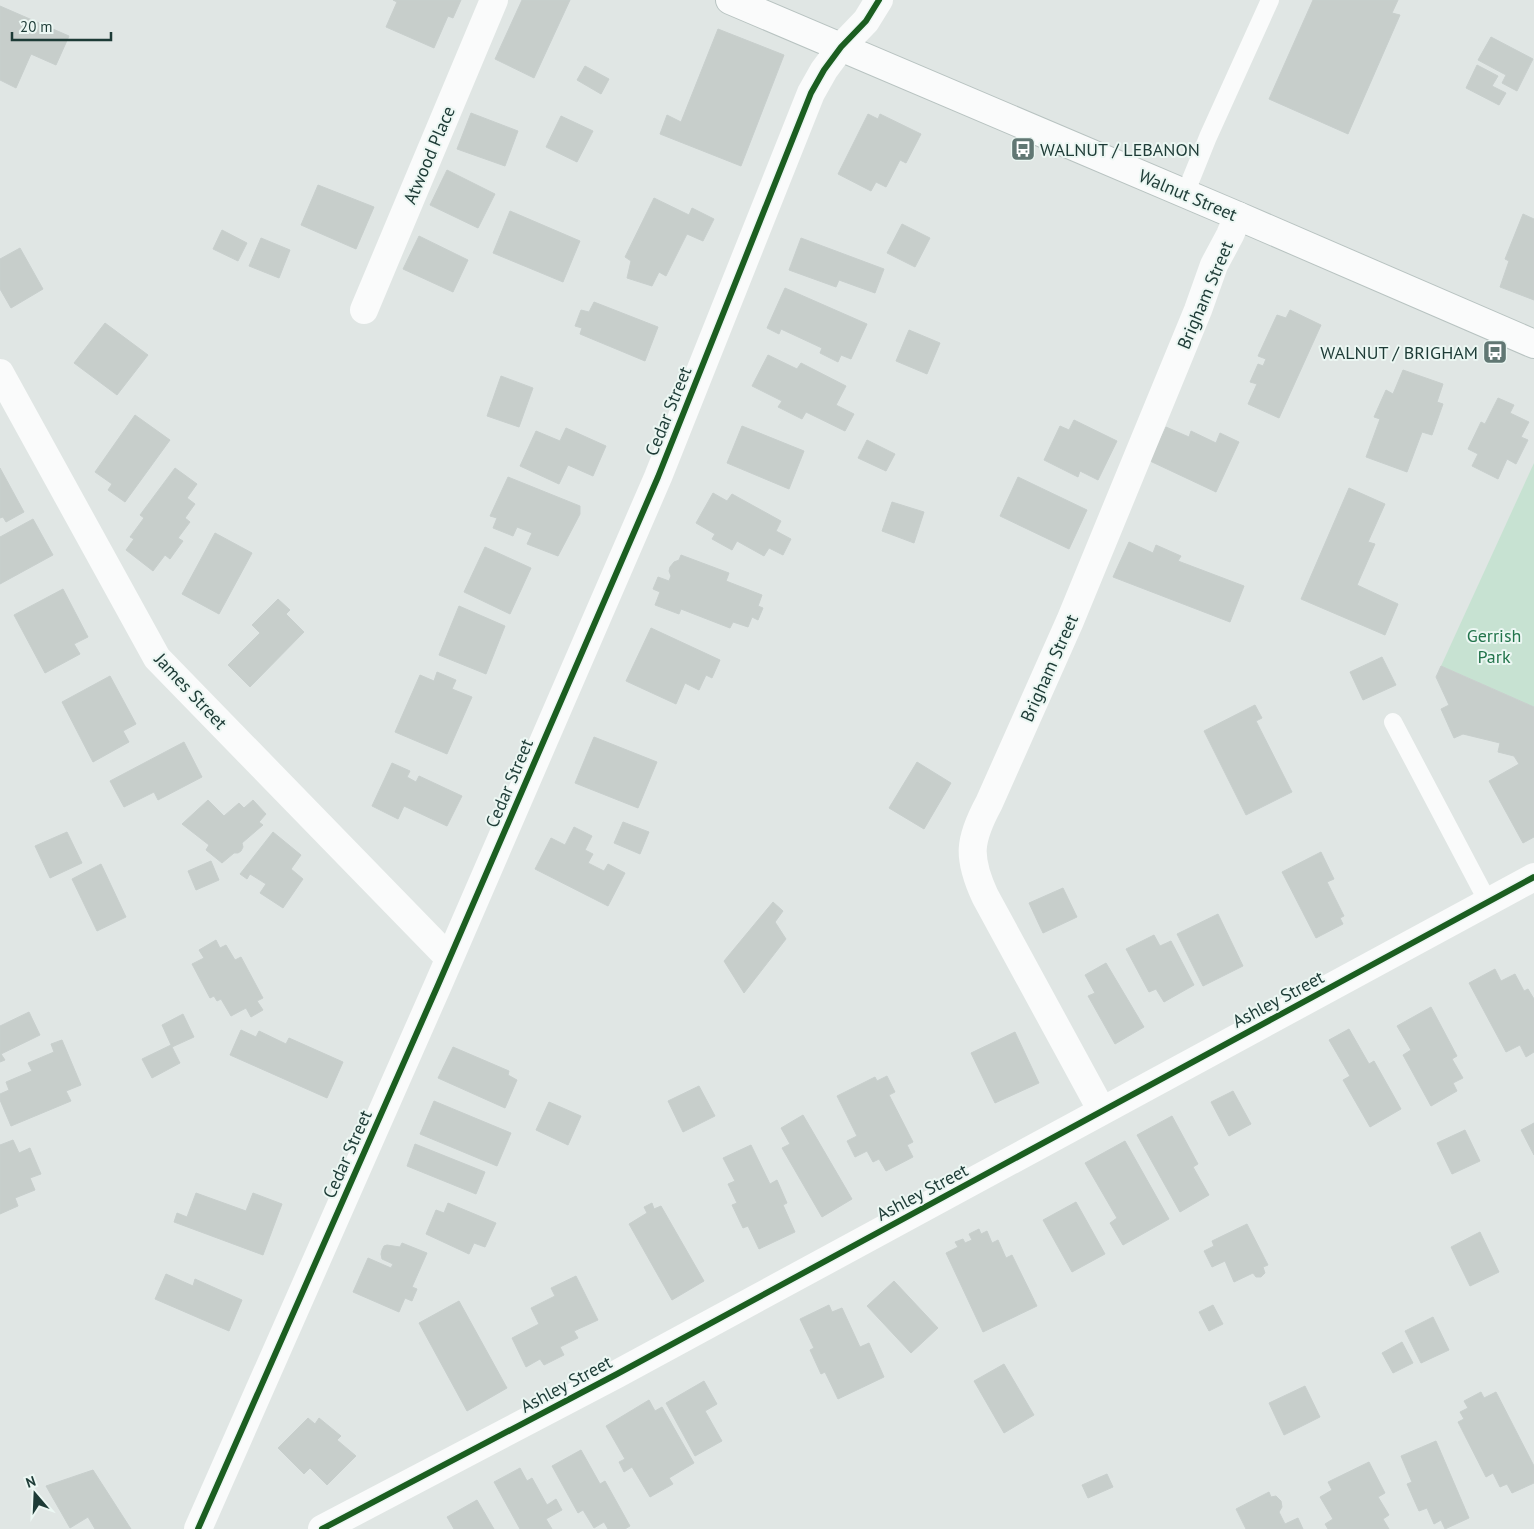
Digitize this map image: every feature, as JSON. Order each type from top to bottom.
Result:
[{"type":"street","name":"Atwood Place","points":[[364,310],[494,0]]},
{"type":"street","name":"Walnut Street","points":[[730,0],[1534,344]]},
{"type":"street","name":"Cedar Street","points":[[198,1529],[450,958],[658,477],[811,93],[824,70],[841,47],[866,21],[879,0]]},
{"type":"street","name":"Brigham Street","points":[[1102,1111],[985,896],[974,870],[974,838],[977,826],[1070,621],[1198,310],[1214,265],[1238,216]]},
{"type":"street","name":"James Street","points":[[0,373],[157,658],[450,958]]},
{"type":"street","name":"Ashley Street","points":[[322,1529],[617,1374],[1534,877]]},
{"type":"lane","points":[[1185,194],[1208,137],[1270,0]]},
{"type":"lane","points":[[1393,722],[1488,902]]},
{"type":"green space","name":"Gerrish Park","points":[[1534,463],[1534,707],[1441,666]]},
{"type":"building","points":[[393,0],[461,0],[453,18],[448,16],[434,48],[386,27],[397,2]]},
{"type":"building","points":[[522,0],[570,0],[534,78],[495,59]]},
{"type":"building","points":[[1313,0],[1398,0],[1392,13],[1400,15],[1348,134],[1269,99]]},
{"type":"building","points":[[0,6],[69,36],[56,65],[31,54],[16,88],[0,80]]},
{"type":"building","points":[[718,29],[784,55],[741,166],[660,134],[667,115],[681,122]]},
{"type":"building","points":[[1491,37],[1533,59],[1517,91],[1502,83],[1506,75],[1478,60]]},
{"type":"building","points":[[1477,65],[1498,76],[1492,86],[1506,93],[1499,105],[1466,88]]},
{"type":"building","points":[[585,66],[609,79],[601,94],[577,80]]},
{"type":"building","points":[[471,113],[518,131],[505,166],[457,149]]},
{"type":"building","points":[[868,114],[878,119],[880,114],[921,134],[906,163],[900,160],[886,187],[876,182],[871,191],[838,174]]},
{"type":"building","points":[[561,116],[593,131],[577,162],[546,147]]},
{"type":"building","points":[[447,170],[495,194],[478,228],[430,205]]},
{"type":"building","points":[[318,185],[374,207],[356,249],[301,225]]},
{"type":"building","points":[[654,198],[689,215],[692,208],[714,219],[703,241],[687,234],[666,276],[659,272],[652,286],[627,278],[631,261],[625,257]]},
{"type":"building","points":[[510,211],[580,241],[563,282],[493,253]]},
{"type":"building","points":[[1523,214],[1534,219],[1534,300],[1500,287],[1509,261],[1505,259]]},
{"type":"building","points":[[902,224],[930,238],[915,267],[887,253]]},
{"type":"building","points":[[222,230],[247,243],[238,261],[213,249]]},
{"type":"building","points":[[419,236],[468,260],[453,292],[403,269]]},
{"type":"building","points":[[261,238],[290,250],[279,278],[249,266]]},
{"type":"building","points":[[801,238],[884,269],[875,293],[839,280],[836,287],[789,270]]},
{"type":"building","points":[[20,248],[43,289],[11,308],[0,289],[0,259]]},
{"type":"building","points":[[785,288],[867,324],[851,359],[841,355],[838,362],[820,353],[822,348],[781,329],[779,334],[767,328]]},
{"type":"building","points":[[594,302],[658,327],[645,361],[580,334],[582,328],[575,326],[581,310],[589,312]]},
{"type":"building","points":[[1290,310],[1321,325],[1279,418],[1248,404],[1257,384],[1250,382],[1258,364],[1263,366],[1266,359],[1258,356],[1277,315],[1286,318]]},
{"type":"building","points":[[105,323],[148,355],[117,395],[74,363]]},
{"type":"building","points":[[909,330],[940,343],[927,374],[896,361]]},
{"type":"building","points":[[768,355],[797,369],[801,363],[846,386],[836,405],[854,414],[845,431],[806,412],[802,419],[778,407],[782,401],[752,386]]},
{"type":"building","points":[[1403,370],[1443,384],[1437,402],[1443,404],[1432,435],[1422,432],[1407,472],[1366,457],[1380,419],[1374,417],[1386,390],[1393,394]]},
{"type":"building","points":[[501,376],[533,388],[519,427],[487,416]]},
{"type":"building","points":[[1498,398],[1514,405],[1510,413],[1529,422],[1521,437],[1528,440],[1516,464],[1507,459],[1498,479],[1472,466],[1478,454],[1468,449],[1481,422],[1485,424]]},
{"type":"building","points":[[135,415],[170,440],[125,502],[108,490],[112,484],[95,472]]},
{"type":"building","points":[[1074,420],[1117,441],[1098,480],[1080,471],[1078,477],[1044,460],[1060,426],[1069,430]]},
{"type":"building","points":[[742,426],[804,451],[789,489],[727,463]]},
{"type":"building","points":[[1166,427],[1189,437],[1191,431],[1216,443],[1220,433],[1239,442],[1216,492],[1150,461]]},
{"type":"building","points":[[566,428],[606,446],[593,476],[568,465],[559,484],[520,466],[536,431],[560,441]]},
{"type":"building","points":[[867,440],[895,454],[886,471],[858,458]]},
{"type":"building","points":[[0,468],[24,512],[6,522],[3,517],[0,518]]},
{"type":"building","points":[[175,468],[197,484],[187,498],[195,504],[185,518],[190,522],[178,538],[183,541],[170,559],[165,555],[153,571],[126,550],[134,539],[130,537],[144,518],[140,515]]},
{"type":"building","points":[[508,477],[580,506],[580,514],[558,556],[527,544],[532,533],[517,527],[513,536],[493,528],[497,518],[490,516]]},
{"type":"building","points":[[1018,477],[1087,510],[1069,549],[1000,516]]},
{"type":"building","points":[[1349,488],[1385,504],[1368,542],[1375,544],[1357,585],[1398,604],[1385,635],[1301,599]]},
{"type":"building","points":[[713,493],[727,501],[732,494],[781,521],[776,531],[791,539],[783,555],[769,548],[764,556],[737,541],[732,550],[712,539],[715,534],[696,523]]},
{"type":"building","points":[[892,502],[924,512],[914,543],[882,531]]},
{"type":"building","points":[[33,519],[53,555],[0,584],[0,537]]},
{"type":"building","points":[[215,533],[252,553],[219,614],[182,594]]},
{"type":"building","points":[[1129,542],[1153,553],[1156,545],[1181,556],[1178,561],[1244,586],[1230,622],[1113,577]]},
{"type":"building","points":[[485,547],[531,568],[510,614],[464,592]]},
{"type":"building","points":[[681,555],[729,573],[726,581],[762,595],[758,606],[763,608],[758,620],[752,617],[748,627],[733,622],[730,628],[681,609],[679,614],[655,605],[660,592],[653,589],[658,577],[669,581],[671,576],[670,567],[679,560]]},
{"type":"building","points":[[63,589],[88,637],[74,644],[80,654],[45,673],[14,615]]},
{"type":"building","points":[[278,599],[290,610],[286,614],[304,632],[250,687],[228,665],[260,633],[252,625]]},
{"type":"building","points":[[459,606],[505,626],[486,674],[439,655]]},
{"type":"building","points":[[651,628],[720,660],[712,678],[706,675],[699,690],[685,683],[676,704],[626,681]]},
{"type":"building","points":[[1382,657],[1396,685],[1363,700],[1350,672]]},
{"type":"building","points":[[1441,666],[1534,707],[1534,837],[1523,843],[1489,781],[1519,764],[1514,756],[1498,752],[1500,743],[1463,734],[1454,738],[1441,709],[1449,705],[1436,677]]},
{"type":"building","points":[[437,672],[456,680],[452,689],[472,697],[447,754],[395,732],[420,675],[434,681]]},
{"type":"building","points":[[110,676],[136,724],[123,731],[129,742],[93,762],[62,702]]},
{"type":"building","points":[[1255,705],[1262,718],[1256,721],[1292,792],[1246,815],[1204,731]]},
{"type":"building","points":[[594,737],[657,762],[638,808],[575,783]]},
{"type":"building","points":[[184,742],[202,777],[158,800],[154,792],[124,807],[110,781]]},
{"type":"building","points":[[917,762],[951,783],[924,829],[889,808]]},
{"type":"building","points":[[392,763],[410,771],[407,777],[416,782],[419,776],[462,796],[447,826],[404,806],[398,819],[372,806]]},
{"type":"building","points":[[208,800],[224,816],[239,803],[244,808],[253,800],[266,814],[259,822],[263,825],[242,843],[241,851],[234,853],[222,863],[206,850],[209,845],[182,824]]},
{"type":"building","points":[[623,822],[649,832],[640,854],[614,843]]},
{"type":"building","points":[[574,827],[592,836],[585,850],[593,854],[588,863],[604,871],[608,864],[625,873],[608,906],[535,869],[551,838],[565,845]]},
{"type":"building","points":[[67,832],[82,863],[50,878],[35,846]]},
{"type":"building","points":[[273,832],[301,855],[291,869],[303,879],[283,908],[260,893],[266,884],[250,874],[247,879],[240,874]]},
{"type":"building","points":[[1321,852],[1334,879],[1327,882],[1344,916],[1340,918],[1343,924],[1316,938],[1282,872]]},
{"type":"building","points":[[211,861],[219,880],[196,890],[188,871]]},
{"type":"building","points":[[101,864],[126,917],[97,931],[72,879]]},
{"type":"building","points":[[1063,888],[1077,917],[1043,933],[1029,903]]},
{"type":"building","points":[[773,902],[783,911],[775,922],[786,939],[744,993],[724,961]]},
{"type":"building","points":[[1218,914],[1243,966],[1203,986],[1177,934]]},
{"type":"building","points":[[1154,935],[1160,946],[1171,941],[1194,985],[1164,1002],[1156,989],[1149,992],[1126,949]]},
{"type":"building","points":[[216,940],[220,948],[226,945],[235,960],[241,957],[263,998],[257,1001],[263,1010],[251,1017],[246,1008],[231,1016],[221,999],[217,1001],[214,996],[210,998],[192,964],[204,958],[199,950]]},
{"type":"building","points":[[1106,963],[1144,1027],[1115,1044],[1088,996],[1095,993],[1085,975]]},
{"type":"building","points":[[1495,969],[1501,981],[1515,974],[1524,991],[1528,989],[1534,999],[1534,1052],[1526,1057],[1520,1045],[1506,1052],[1469,983]]},
{"type":"building","points":[[1431,1007],[1457,1056],[1452,1059],[1463,1078],[1453,1083],[1457,1091],[1431,1106],[1403,1055],[1411,1050],[1397,1026]]},
{"type":"building","points":[[29,1012],[40,1035],[1,1054],[5,1060],[0,1062],[0,1026]]},
{"type":"building","points":[[183,1014],[194,1037],[172,1047],[162,1025]]},
{"type":"building","points":[[1349,1029],[1369,1064],[1374,1061],[1401,1109],[1370,1127],[1343,1080],[1350,1076],[1329,1040]]},
{"type":"building","points":[[241,1030],[256,1037],[259,1031],[286,1044],[289,1038],[343,1062],[327,1098],[230,1055]]},
{"type":"building","points":[[1015,1032],[1039,1083],[995,1103],[971,1053]]},
{"type":"building","points":[[62,1040],[81,1085],[66,1091],[71,1101],[11,1126],[0,1100],[0,1094],[9,1090],[6,1082],[32,1071],[28,1063],[54,1052],[51,1044]]},
{"type":"building","points":[[171,1045],[180,1063],[152,1078],[142,1059]]},
{"type":"building","points":[[453,1047],[509,1071],[508,1075],[517,1080],[505,1108],[438,1078]]},
{"type":"building","points":[[887,1076],[895,1092],[889,1095],[913,1142],[907,1145],[913,1157],[886,1171],[879,1159],[873,1162],[867,1151],[855,1157],[847,1141],[857,1136],[837,1096],[875,1077],[877,1081]]},
{"type":"building","points":[[699,1086],[715,1116],[683,1132],[668,1101]]},
{"type":"building","points":[[1233,1091],[1251,1124],[1229,1136],[1211,1102]]},
{"type":"building","points":[[434,1101],[511,1133],[497,1166],[420,1134]]},
{"type":"building","points":[[549,1102],[581,1116],[568,1145],[536,1130]]},
{"type":"building","points":[[803,1115],[852,1199],[822,1217],[782,1148],[790,1144],[781,1128]]},
{"type":"building","points":[[1172,1116],[1198,1164],[1193,1167],[1209,1195],[1180,1212],[1137,1135]]},
{"type":"building","points":[[1534,1123],[1534,1155],[1521,1130]]},
{"type":"building","points":[[1465,1130],[1480,1161],[1452,1174],[1437,1143]]},
{"type":"building","points":[[13,1140],[19,1153],[30,1148],[41,1174],[30,1178],[35,1190],[15,1198],[18,1206],[0,1214],[0,1145]]},
{"type":"building","points":[[1125,1141],[1169,1219],[1123,1245],[1110,1223],[1117,1218],[1085,1163]]},
{"type":"building","points":[[415,1144],[485,1172],[476,1194],[407,1166]]},
{"type":"building","points":[[751,1145],[770,1184],[777,1180],[787,1203],[783,1205],[795,1232],[759,1249],[748,1226],[743,1228],[732,1205],[737,1203],[728,1184],[735,1181],[723,1158]]},
{"type":"building","points":[[196,1193],[246,1211],[253,1193],[282,1204],[263,1255],[174,1222],[177,1213],[187,1217]]},
{"type":"building","points":[[1076,1202],[1105,1254],[1072,1272],[1043,1220]]},
{"type":"building","points":[[448,1203],[496,1223],[485,1247],[474,1243],[469,1254],[426,1234],[436,1210],[444,1213]]},
{"type":"building","points":[[652,1203],[654,1209],[661,1206],[704,1281],[672,1300],[629,1224],[647,1213],[644,1207]]},
{"type":"building","points":[[1247,1224],[1268,1265],[1263,1267],[1265,1273],[1261,1277],[1256,1277],[1253,1273],[1234,1282],[1225,1261],[1212,1267],[1204,1251],[1214,1246],[1212,1241]]},
{"type":"building","points":[[979,1229],[981,1234],[987,1231],[992,1243],[998,1240],[1006,1258],[1012,1255],[1037,1306],[983,1332],[946,1253],[958,1247],[955,1242],[963,1239],[965,1243],[972,1240],[969,1234]]},
{"type":"building","points":[[1480,1232],[1499,1272],[1470,1286],[1451,1247]]},
{"type":"building","points":[[402,1243],[427,1253],[412,1287],[417,1289],[412,1301],[405,1298],[399,1312],[353,1292],[368,1258],[391,1268],[393,1264],[382,1259],[382,1250],[387,1245],[400,1247]]},
{"type":"building","points":[[166,1274],[193,1286],[195,1279],[242,1300],[229,1331],[155,1299]]},
{"type":"building","points":[[576,1276],[598,1320],[574,1331],[578,1338],[560,1347],[564,1355],[544,1365],[540,1359],[526,1367],[512,1338],[539,1324],[531,1308],[555,1296],[551,1288]]},
{"type":"building","points":[[894,1281],[938,1328],[911,1353],[867,1306]]},
{"type":"building","points":[[459,1301],[507,1388],[467,1411],[419,1323]]},
{"type":"building","points":[[829,1305],[832,1312],[842,1308],[860,1347],[869,1343],[884,1377],[838,1399],[825,1372],[821,1374],[810,1350],[814,1348],[800,1319]]},
{"type":"building","points":[[1213,1305],[1223,1324],[1209,1331],[1199,1312]]},
{"type":"building","points":[[1433,1317],[1449,1350],[1421,1363],[1405,1331]]},
{"type":"building","points":[[1402,1342],[1413,1363],[1393,1373],[1382,1353]]},
{"type":"building","points":[[1004,1364],[1034,1415],[1004,1433],[974,1381]]},
{"type":"building","points":[[704,1381],[717,1404],[705,1411],[722,1441],[695,1456],[666,1403]]},
{"type":"building","points":[[1305,1386],[1320,1417],[1284,1435],[1269,1403]]},
{"type":"building","points":[[1481,1392],[1484,1398],[1496,1392],[1534,1466],[1534,1483],[1512,1493],[1507,1484],[1500,1487],[1493,1473],[1486,1477],[1458,1422],[1464,1419],[1460,1412],[1468,1408],[1464,1401]]},
{"type":"building","points":[[649,1400],[655,1411],[662,1407],[694,1463],[669,1478],[673,1484],[650,1497],[632,1467],[624,1472],[619,1462],[625,1459],[606,1426]]},
{"type":"building","points":[[308,1418],[315,1424],[319,1418],[341,1436],[337,1440],[356,1456],[327,1485],[310,1468],[304,1474],[278,1448]]},
{"type":"building","points":[[1436,1441],[1469,1518],[1445,1529],[1441,1520],[1434,1524],[1427,1508],[1419,1511],[1407,1484],[1412,1482],[1401,1456]]},
{"type":"building","points":[[581,1450],[600,1484],[605,1481],[630,1526],[625,1529],[608,1529],[604,1522],[594,1528],[583,1510],[578,1513],[552,1466]]},
{"type":"building","points":[[1369,1462],[1385,1493],[1378,1497],[1389,1515],[1383,1519],[1389,1529],[1328,1529],[1325,1524],[1333,1519],[1320,1497],[1332,1490],[1328,1482]]},
{"type":"building","points":[[520,1468],[527,1481],[532,1478],[547,1505],[556,1499],[562,1510],[546,1519],[552,1529],[520,1529],[494,1482]]},
{"type":"building","points":[[93,1470],[131,1529],[95,1529],[88,1517],[70,1528],[46,1486]]},
{"type":"building","points":[[1107,1474],[1113,1487],[1088,1498],[1082,1485]]},
{"type":"building","points":[[1269,1492],[1271,1497],[1276,1496],[1281,1501],[1282,1507],[1279,1512],[1285,1524],[1298,1518],[1303,1529],[1246,1529],[1236,1509]]},
{"type":"building","points":[[477,1500],[494,1529],[454,1529],[447,1517]]},
{"type":"cycle path","points":[[198,1529],[438,985],[658,477],[811,93],[824,70],[841,47],[866,21],[879,0]]},
{"type":"cycle path","points":[[322,1529],[617,1374],[1534,877]]},
{"type":"place","name":"WALNUT / LEBANON","points":[[1023,149]]},
{"type":"place","name":"WALNUT / BRIGHAM","points":[[1495,352]]}]
